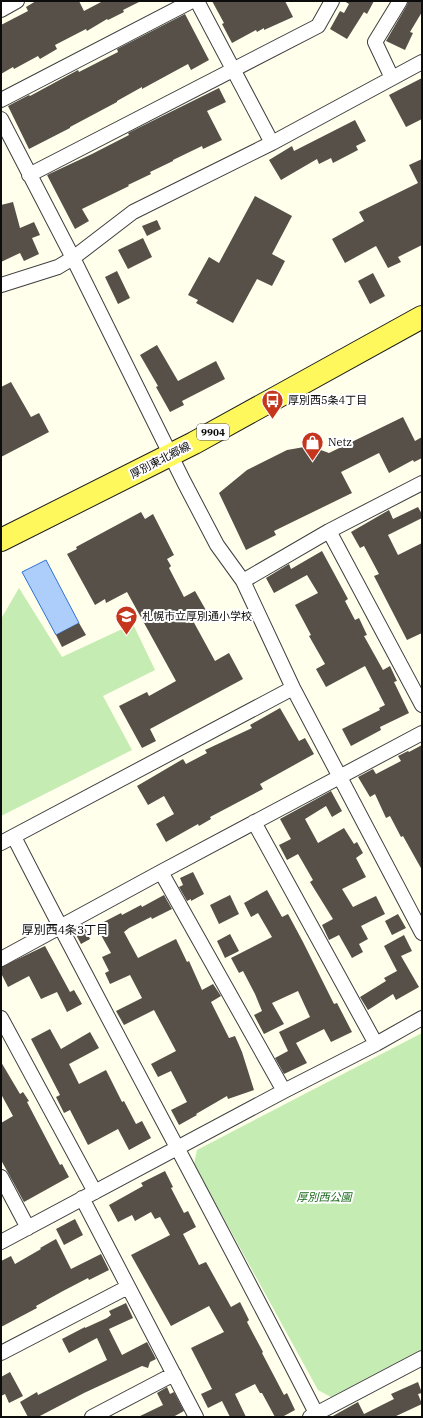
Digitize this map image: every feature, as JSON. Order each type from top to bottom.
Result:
[{"type":"main road","name":"厚別東北郷線","points":[[1,540],[194,443],[422,318]]},
{"type":"street","points":[[1,10],[17,1]]},
{"type":"street","points":[[1,100],[192,1]]},
{"type":"street","points":[[197,1],[272,143]]},
{"type":"street","points":[[29,175],[318,26],[332,1]]},
{"type":"street","points":[[392,78],[376,42],[400,1]]},
{"type":"street","points":[[1,285],[58,267],[73,258],[133,212],[272,143],[422,62]]},
{"type":"street","points":[[1,119],[73,258],[217,545],[243,581],[293,688],[422,933]]},
{"type":"street","points":[[243,581],[329,532],[421,486]]},
{"type":"street","points":[[329,532],[422,705]]},
{"type":"street","points":[[293,688],[7,840],[60,927],[178,1148],[314,1416],[422,1358]]},
{"type":"street","points":[[1,959],[422,733]]},
{"type":"street","points":[[254,822],[376,1044]]},
{"type":"street","points":[[161,872],[284,1091]]},
{"type":"street","points":[[1,1018],[95,1192]]},
{"type":"street","points":[[1,1242],[284,1091],[376,1044],[422,1018]]},
{"type":"street","points":[[1,1177],[28,1228]]},
{"type":"street","points":[[82,1198],[196,1417]]},
{"type":"street","points":[[1,1353],[128,1287]]},
{"type":"street","points":[[92,1417],[174,1374]]},
{"type":"green space","points":[[19,588],[62,657],[133,624],[155,670],[103,696],[132,750],[1,816],[1,619]]},
{"type":"green space","name":"厚別西公園","points":[[422,1033],[422,1349],[331,1397],[318,1390],[194,1164],[197,1150]]},
{"type":"water","points":[[46,560],[79,623],[56,635],[22,572]]},
{"type":"building","points":[[36,1],[79,1],[84,11],[103,1],[141,1],[123,10],[124,12],[108,20],[107,19],[87,31],[86,29],[55,45],[57,49],[40,59],[38,56],[1,74],[1,25],[28,11],[26,7]]},
{"type":"building","points":[[212,1],[285,1],[293,17],[264,30],[264,28],[257,32],[256,30],[232,43],[222,24],[224,23]]},
{"type":"building","points":[[344,1],[374,1],[367,14],[364,12],[347,39],[330,29],[340,11],[344,13],[349,4]]},
{"type":"building","points":[[408,1],[422,1],[422,12],[410,32],[413,33],[405,50],[386,41]]},
{"type":"building","points":[[185,14],[209,60],[191,70],[188,64],[142,89],[142,87],[70,128],[29,149],[8,106],[78,70],[79,72],[118,52],[117,49]]},
{"type":"building","points":[[422,78],[422,119],[406,127],[389,95]]},
{"type":"building","points":[[219,88],[226,102],[207,111],[222,140],[203,149],[202,146],[173,160],[150,172],[151,174],[128,185],[129,186],[82,209],[89,221],[75,229],[47,175],[92,154],[129,135],[128,133]]},
{"type":"building","points":[[355,120],[366,141],[356,146],[358,150],[333,163],[331,158],[319,164],[317,159],[281,180],[269,160],[292,146],[294,151]]},
{"type":"building","points":[[422,159],[422,245],[398,257],[401,262],[388,268],[376,246],[345,263],[332,239],[364,221],[359,212],[418,183],[409,165]]},
{"type":"building","points":[[255,196],[292,216],[272,254],[285,261],[272,286],[257,279],[233,323],[196,303],[198,300],[188,295],[209,257],[219,263]]},
{"type":"building","points":[[13,202],[20,228],[34,222],[40,235],[32,238],[39,254],[24,261],[20,253],[1,262],[1,205]]},
{"type":"building","points":[[157,220],[161,229],[147,236],[142,226]]},
{"type":"building","points":[[143,238],[152,257],[128,269],[118,250]]},
{"type":"building","points":[[117,271],[130,298],[118,304],[105,277]]},
{"type":"building","points":[[373,273],[385,296],[370,304],[358,281]]},
{"type":"building","points":[[157,345],[178,381],[216,361],[225,379],[182,401],[184,405],[170,412],[156,387],[158,386],[140,355]]},
{"type":"building","points":[[11,382],[31,417],[39,413],[49,432],[1,457],[1,387]]},
{"type":"building","name":"Netz","points":[[403,417],[415,441],[422,437],[422,458],[414,462],[413,460],[389,473],[379,453],[341,472],[352,493],[274,531],[276,535],[246,550],[219,493],[247,470],[287,450],[310,446],[329,453]]},
{"type":"building","points":[[418,507],[422,514],[422,518],[388,535],[398,555],[422,543],[422,633],[407,640],[374,576],[379,574],[364,546],[360,548],[351,532],[389,510],[393,519]]},
{"type":"building","points":[[141,512],[145,519],[153,514],[174,555],[167,559],[171,566],[169,568],[184,597],[195,591],[207,612],[192,619],[215,661],[229,653],[243,679],[150,729],[156,741],[142,748],[119,706],[147,692],[149,696],[176,681],[127,592],[106,603],[105,599],[95,605],[67,554],[77,549],[76,547]]},
{"type":"building","points":[[322,551],[348,599],[345,601],[355,620],[359,618],[367,635],[364,636],[383,670],[390,666],[397,681],[394,682],[409,713],[380,727],[381,730],[351,746],[342,729],[380,710],[379,708],[385,705],[365,666],[326,687],[316,669],[325,664],[309,636],[311,635],[295,605],[318,593],[307,575],[274,593],[266,578],[289,564],[291,569]]},
{"type":"building","points":[[79,623],[86,635],[62,647],[56,635]]},
{"type":"building","points":[[280,708],[299,741],[305,738],[314,754],[260,784],[263,789],[210,817],[211,819],[199,826],[198,824],[166,842],[156,824],[174,814],[164,796],[148,805],[137,786],[183,759],[186,764],[207,753],[205,750],[252,728],[250,725]]},
{"type":"building","points":[[422,745],[422,870],[403,836],[401,837],[390,816],[386,818],[375,794],[370,797],[358,777],[373,769],[376,774],[401,761],[398,756]]},
{"type":"building","points":[[331,791],[342,811],[332,817],[326,806],[305,819],[318,843],[344,828],[354,844],[357,842],[363,853],[356,858],[366,877],[342,889],[353,907],[376,896],[385,914],[361,926],[368,939],[359,944],[363,952],[352,958],[339,935],[329,940],[322,925],[333,919],[310,882],[313,880],[298,854],[287,860],[279,845],[291,839],[280,819]]},
{"type":"building","points":[[193,872],[204,894],[191,901],[191,899],[187,901],[179,887],[183,885],[180,878]]},
{"type":"building","points":[[267,890],[282,917],[288,914],[334,1004],[337,1003],[352,1032],[331,1042],[324,1029],[296,1043],[307,1063],[284,1074],[275,1058],[288,1051],[279,1032],[310,1017],[298,991],[272,1003],[284,1024],[264,1034],[254,1015],[262,1011],[255,994],[243,971],[239,973],[231,958],[272,937],[258,913],[251,917],[244,903]]},
{"type":"building","points":[[164,895],[172,909],[152,919],[151,917],[124,932],[138,958],[176,939],[187,962],[189,961],[202,990],[213,984],[221,996],[211,1002],[229,1038],[235,1036],[242,1052],[254,1090],[228,1099],[227,1096],[179,1125],[171,1110],[187,1102],[171,1071],[158,1077],[151,1064],[176,1051],[154,1010],[124,1025],[116,1011],[142,998],[130,975],[110,984],[105,973],[109,971],[102,957],[111,953],[96,926],[121,913],[122,915],[141,905],[142,907]]},
{"type":"building","points":[[230,895],[239,914],[219,924],[210,905]]},
{"type":"building","points":[[398,914],[406,928],[392,935],[385,921]]},
{"type":"building","points":[[83,924],[90,939],[81,944],[73,929]]},
{"type":"building","points":[[230,934],[239,951],[225,958],[217,941]]},
{"type":"building","points":[[404,935],[412,951],[401,956],[419,987],[396,1000],[393,994],[368,1010],[360,997],[386,981],[384,978],[397,971],[384,946]]},
{"type":"building","points":[[45,946],[70,992],[74,990],[82,1004],[67,1012],[57,992],[41,999],[29,976],[8,987],[1,973],[1,967]]},
{"type":"building","points":[[50,1029],[61,1049],[90,1032],[99,1048],[69,1064],[79,1084],[106,1070],[122,1102],[124,1101],[136,1124],[142,1121],[151,1138],[129,1150],[118,1129],[88,1145],[70,1110],[64,1113],[56,1097],[60,1095],[31,1039]]},
{"type":"building","points":[[1,1062],[20,1094],[23,1092],[29,1101],[27,1102],[60,1165],[62,1164],[69,1177],[24,1202],[1,1160],[1,1123],[13,1116],[1,1094]]},
{"type":"building","points":[[165,1171],[173,1187],[171,1188],[184,1213],[188,1211],[196,1227],[183,1234],[199,1265],[206,1262],[231,1307],[240,1302],[249,1320],[247,1322],[263,1352],[262,1353],[284,1395],[287,1393],[295,1410],[282,1417],[275,1417],[262,1393],[260,1393],[255,1384],[235,1394],[246,1417],[230,1417],[222,1401],[208,1408],[201,1394],[212,1389],[191,1348],[224,1332],[209,1306],[171,1326],[131,1255],[170,1235],[160,1217],[155,1219],[151,1212],[135,1221],[132,1215],[118,1222],[109,1205],[143,1186],[141,1183]]},
{"type":"building","points":[[75,1219],[83,1235],[64,1245],[56,1229]]},
{"type":"building","points":[[56,1239],[71,1269],[101,1254],[109,1270],[89,1280],[88,1278],[63,1291],[36,1306],[37,1308],[1,1327],[1,1261],[11,1256],[15,1264]]},
{"type":"building","points":[[126,1303],[133,1318],[109,1329],[122,1355],[147,1342],[156,1359],[150,1362],[148,1368],[142,1366],[84,1393],[38,1417],[28,1417],[20,1402],[37,1392],[38,1395],[107,1360],[97,1338],[69,1353],[62,1339],[107,1318],[111,1315],[109,1311]]},
{"type":"building","points":[[10,1372],[23,1396],[9,1403],[5,1394],[1,1396],[1,1377]]},
{"type":"building","points":[[418,1382],[422,1393],[418,1394],[422,1404],[394,1417],[331,1417],[358,1402],[364,1414],[394,1399],[391,1394]]},
{"type":"building","points":[[167,1387],[170,1394],[174,1392],[184,1411],[173,1417],[138,1417],[163,1405],[157,1393]]},
{"type":"place","name":"厚別西5条4丁目","points":[[272,420]]},
{"type":"place","name":"Netz","points":[[313,462]]},
{"type":"place","name":"札幌市立厚別通小学校","points":[[126,636]]},
{"type":"district","name":"厚別西4条3丁目","points":[[65,929]]}]
